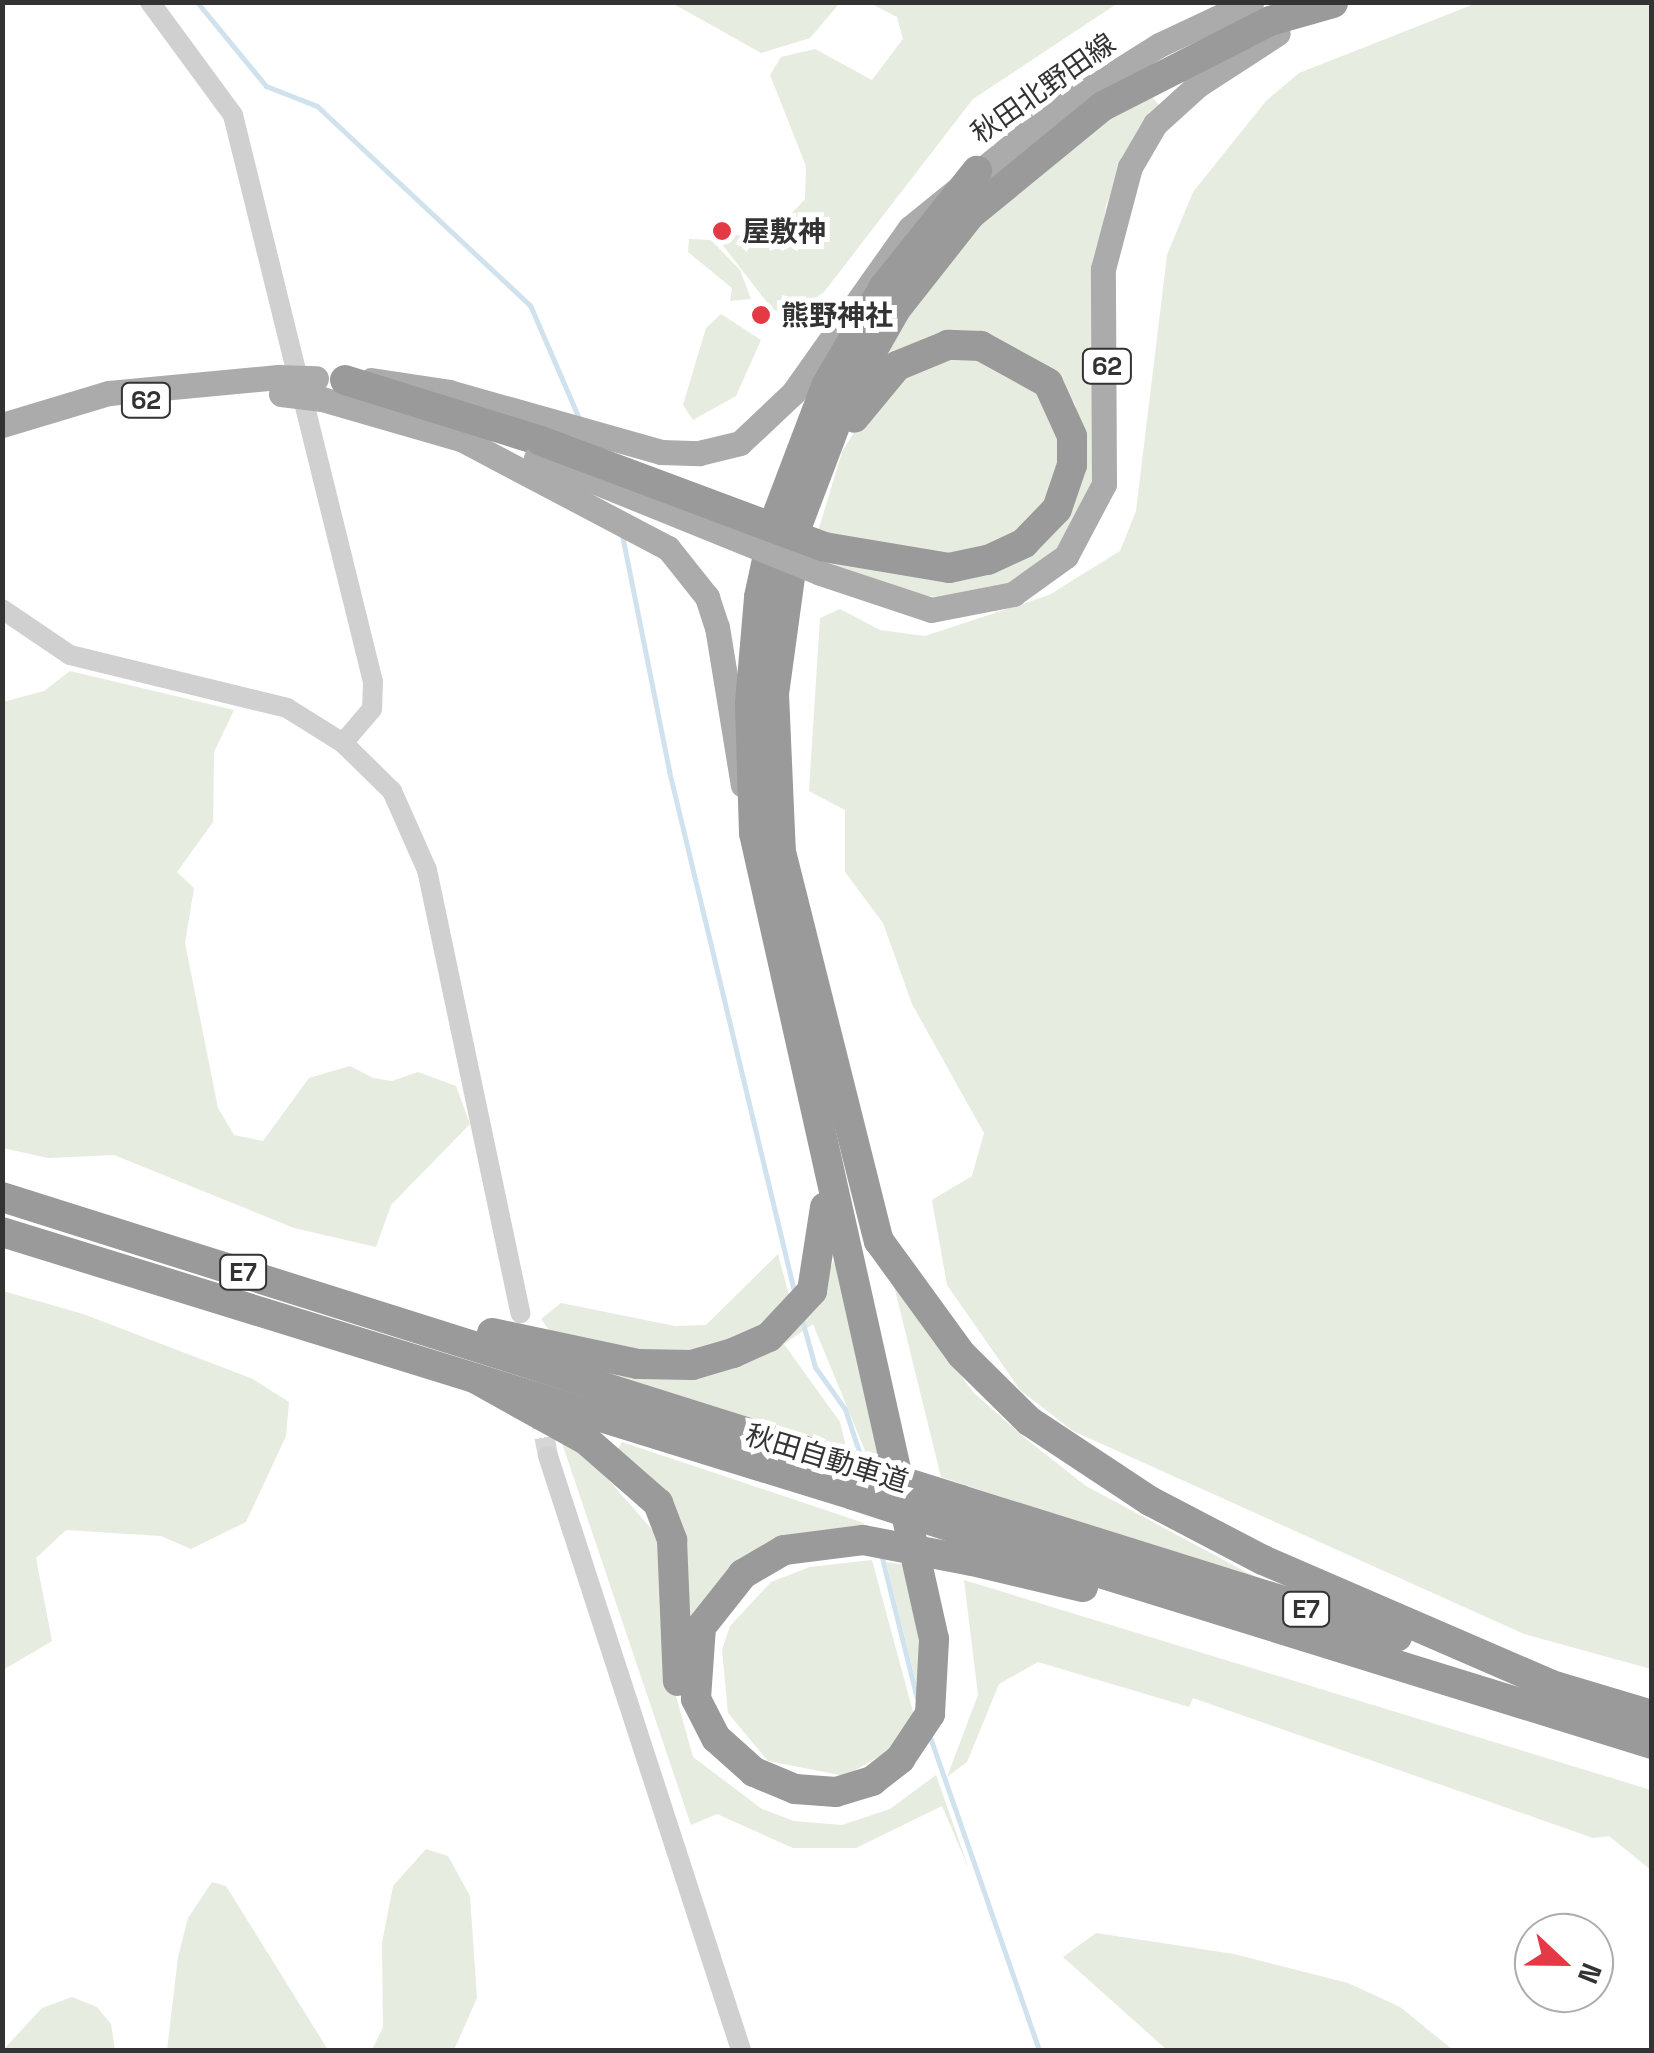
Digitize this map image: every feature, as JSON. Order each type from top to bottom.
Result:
[{"type":"highway","points":[[1334,3],[1270,21],[1170,66],[1090,116],[970,215],[896,309],[846,397],[797,526],[774,694],[781,852],[879,1242],[961,1354],[1029,1421],[1096,1470],[1262,1560],[1550,1684]]},
{"type":"highway","points":[[977,171],[884,287],[802,440],[759,597],[750,703],[754,834],[828,1159],[927,1603],[935,1688],[921,1736],[872,1781],[836,1792],[796,1789],[754,1772],[708,1724],[693,1664],[701,1626],[743,1574],[784,1550],[864,1540],[972,1561],[1329,1645]]},
{"type":"highway","points":[[328,385],[822,560],[949,568],[1024,544],[1057,510],[1072,465],[1072,436],[1048,383],[982,346],[948,345],[897,366],[846,429],[797,526]]},
{"type":"highway","points":[[278,1283],[386,1302],[575,1355],[692,1364],[769,1337],[812,1291],[824,1253],[828,1159]]},
{"type":"highway","points":[[476,1379],[586,1440],[658,1503],[672,1540],[684,1715],[724,1774],[792,1808],[870,1799],[911,1774],[929,1750],[946,1714],[952,1670],[877,1310],[865,1195]]},
{"type":"highway","name":"秋田自動車道","points":[[2,1198],[846,1464],[963,1515],[1329,1645],[1652,1744]]},
{"type":"highway","name":"秋田自動車道","points":[[2,1232],[852,1495],[963,1515],[1652,1714]]},
{"type":"main road","name":"秋田北野田線","points":[[977,171],[1112,73],[1251,2]]},
{"type":"main road","name":"62","points":[[822,560],[874,596],[931,610],[962,608],[1013,594],[1066,556],[1104,484],[1104,270],[1130,167],[1155,124],[1198,84],[1334,3]]},
{"type":"main road","name":"62","points":[[7,423],[187,394],[400,382],[528,413],[661,452],[699,454],[761,428],[910,228],[977,171]]},
{"type":"main road","points":[[541,460],[686,564],[707,597],[754,834]]},
{"type":"street","points":[[150,2],[233,115],[373,682],[372,709],[344,743]]},
{"type":"street","points":[[2,609],[70,655],[256,696],[344,743],[392,790],[427,870],[520,1313]]},
{"type":"street","points":[[548,1456],[741,2050]]},
{"type":"shaded area","points":[[672,3],[838,5],[810,38],[761,53]]},
{"type":"shaded area","points":[[870,3],[1118,3],[973,99],[824,292],[793,314],[773,310],[714,234],[758,236],[777,229],[805,199],[806,166],[770,75],[781,57],[815,49],[872,80],[903,39],[897,17]]},
{"type":"shaded area","points":[[1477,3],[1651,3],[1651,1669],[1524,1634],[1073,1431],[1020,1390],[947,1285],[932,1200],[972,1176],[984,1133],[912,1004],[883,923],[845,872],[845,810],[809,791],[820,618],[840,609],[880,630],[925,636],[1049,595],[1120,551],[1136,511],[1167,255],[1193,192],[1266,101],[1299,73]]},
{"type":"shaded area","points":[[1146,90],[1160,106],[1129,147],[1106,206],[1093,291],[1101,455],[1073,534],[1009,587],[965,600],[901,593],[825,569],[826,559],[921,578],[1041,543],[1082,447],[1075,403],[1035,361],[979,338],[934,334],[866,388],[899,324],[969,233]]},
{"type":"shaded area","points":[[689,239],[711,240],[740,270],[751,299],[730,301],[732,288],[688,252]]},
{"type":"shaded area","points":[[721,314],[761,340],[736,396],[693,420],[683,405],[706,328]]},
{"type":"shaded area","points":[[960,353],[1039,386],[1063,439],[1054,498],[1011,540],[944,556],[816,538],[842,452],[874,400],[916,364]]},
{"type":"shaded area","points":[[70,671],[234,710],[214,752],[213,822],[177,872],[194,888],[185,943],[218,1108],[234,1135],[263,1141],[309,1078],[350,1066],[373,1078],[392,1081],[418,1072],[456,1086],[470,1124],[391,1205],[376,1247],[294,1228],[114,1155],[48,1158],[3,1148],[3,702],[44,691]]},
{"type":"shaded area","points":[[839,1247],[888,1465],[868,1458],[813,1324],[784,1344],[840,1422],[847,1451],[559,1358],[688,1373],[825,1282]]},
{"type":"shaded area","points":[[778,1254],[790,1299],[772,1318],[744,1337],[671,1357],[549,1330],[541,1319],[561,1303],[675,1326],[706,1325]]},
{"type":"shaded area","points":[[893,1282],[973,1392],[1026,1439],[1086,1486],[1274,1587],[941,1477]]},
{"type":"shaded area","points":[[3,1291],[83,1314],[253,1379],[289,1402],[286,1436],[246,1522],[191,1549],[161,1536],[66,1530],[36,1558],[52,1641],[3,1670]]},
{"type":"shaded area","points":[[622,1442],[864,1523],[863,1529],[774,1546],[692,1654],[684,1564],[618,1449]]},
{"type":"shaded area","points":[[562,1443],[587,1455],[655,1533],[666,1566],[669,1671],[693,1757],[762,1809],[794,1821],[842,1825],[890,1809],[936,1775],[969,1869],[942,1806],[856,1848],[793,1848],[717,1814],[691,1825]]},
{"type":"shaded area","points":[[872,1560],[916,1723],[906,1741],[845,1776],[768,1761],[728,1713],[722,1650],[730,1626],[771,1582],[810,1567]]},
{"type":"shaded area","points":[[886,1562],[914,1566],[923,1710]]},
{"type":"shaded area","points":[[964,1580],[1651,1790],[1651,1870],[1609,1836],[1593,1838],[1193,1698],[1189,1707],[1038,1662],[999,1684],[967,1762],[947,1777],[978,1695]]},
{"type":"shaded area","points":[[426,1849],[448,1856],[470,1896],[477,1998],[454,2050],[372,2050],[383,2027],[382,1943],[393,1886]]},
{"type":"shaded area","points":[[212,1882],[226,1886],[328,2050],[167,2050],[178,1957],[188,1918]]},
{"type":"shaded area","points":[[1096,1933],[1234,1954],[1348,1983],[1400,2007],[1453,2050],[1167,2050],[1063,1957]]},
{"type":"shaded area","points":[[72,1997],[97,2007],[111,2024],[115,2050],[3,2050],[42,2008]]},
{"type":"waterway","points":[[197,2],[266,86],[317,106],[530,305],[579,418]]},
{"type":"waterway","points":[[622,535],[669,771],[795,1295]]},
{"type":"waterway","points":[[802,1320],[815,1367],[845,1409],[860,1455]]},
{"type":"waterway","points":[[881,1554],[917,1698]]},
{"type":"waterway","points":[[930,1737],[1039,2050]]},
{"type":"tunnel","points":[[539,1408],[548,1456]]},
{"type":"place","name":"屋敷神","points":[[722,231]]},
{"type":"place","name":"熊野神社","points":[[761,315]]}]
